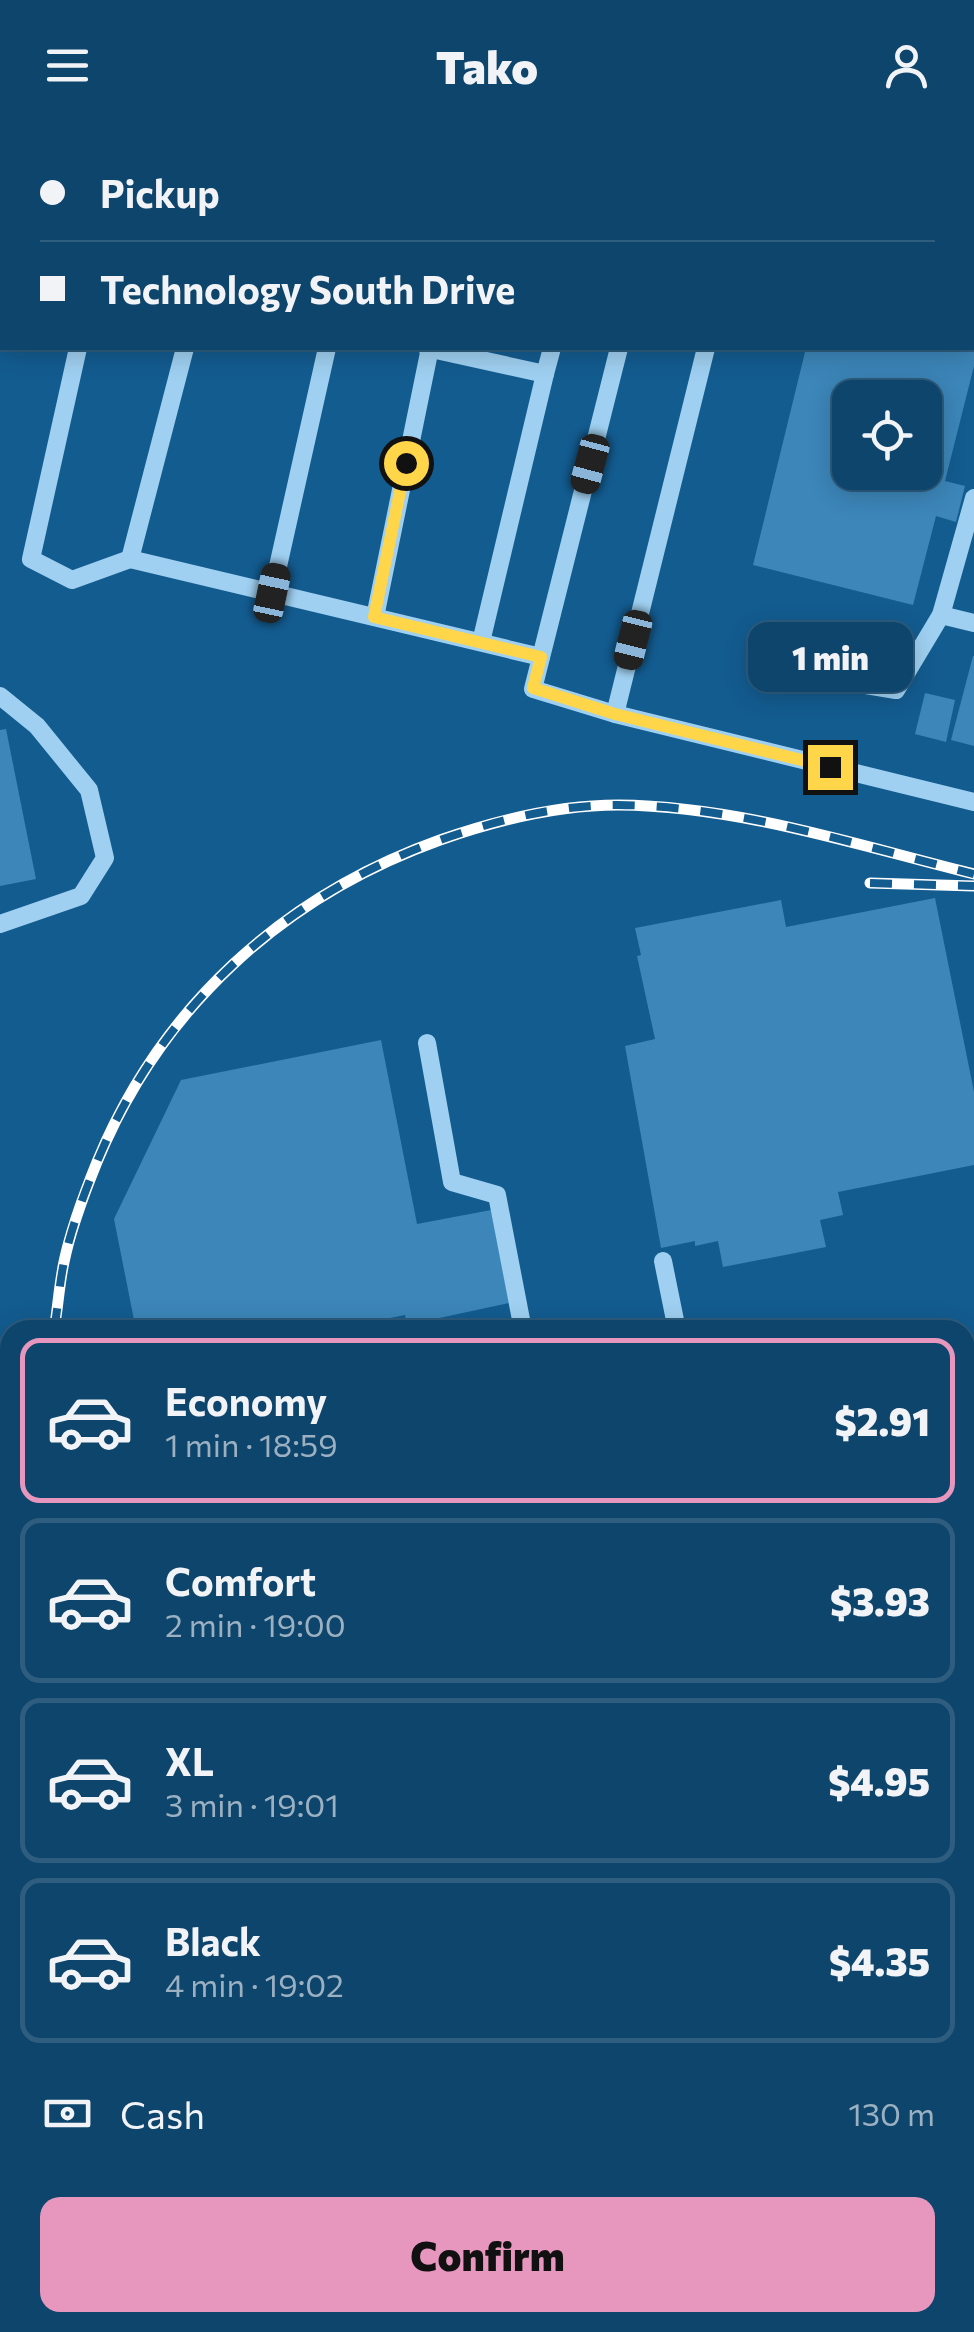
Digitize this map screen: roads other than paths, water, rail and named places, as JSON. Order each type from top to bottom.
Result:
[{"type":"street","points":[[78,350],[31,559],[72,580],[130,559],[541,657]]},
{"type":"street","points":[[130,559],[184,350]]},
{"type":"street","points":[[272,593],[327,350]]},
{"type":"street","points":[[374,617],[429,350]]},
{"type":"street","points":[[481,642],[551,350]]},
{"type":"street","points":[[618,350],[533,688],[615,714],[974,802]]},
{"type":"street","points":[[615,714],[706,350]]},
{"type":"street","points":[[473,352],[545,374]]},
{"type":"street","points":[[763,668],[896,690],[942,615],[974,498]]},
{"type":"street","points":[[942,615],[974,623]]},
{"type":"street","points":[[0,696],[37,726],[89,790],[105,858],[81,896],[0,924]]},
{"type":"street","points":[[426,1043],[452,1182],[496,1195],[521,1320]]},
{"type":"street","points":[[663,1261],[675,1320]]},
{"type":"railway","points":[[55,1320],[64,1262],[83,1199],[124,1106],[156,1054],[192,1007],[279,926],[329,892],[383,864],[440,840],[505,820],[572,808],[618,805],[753,820],[974,874]]},
{"type":"railway","points":[[870,883],[974,886]]}]
